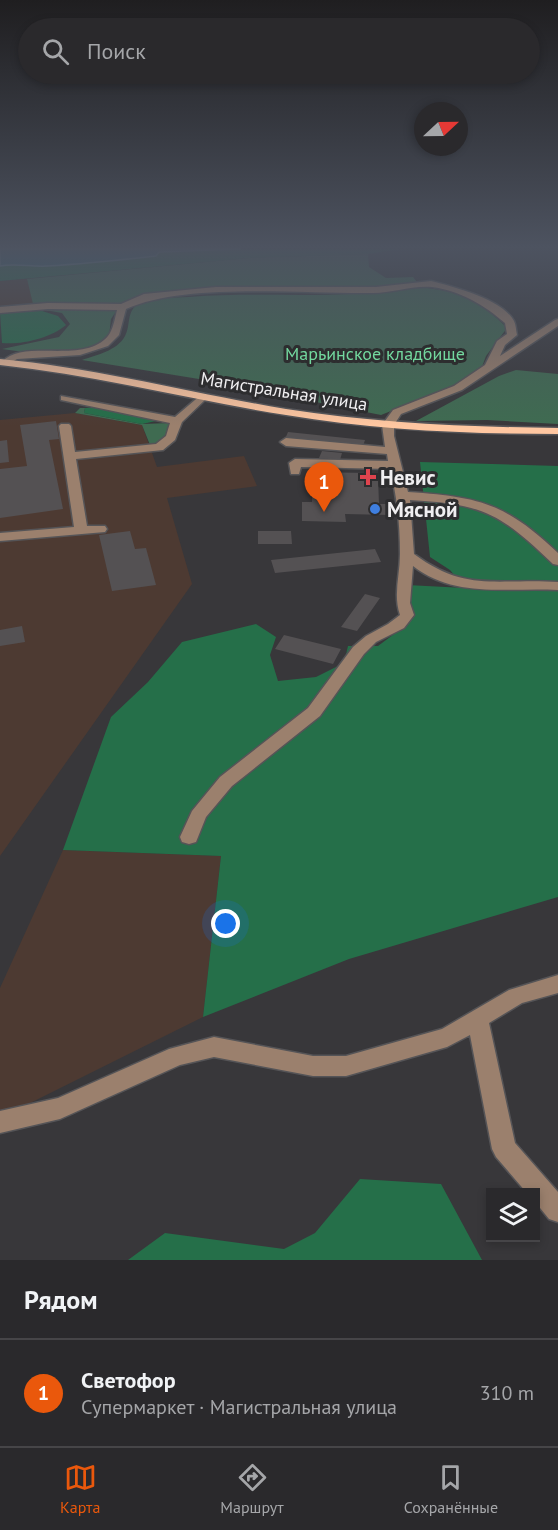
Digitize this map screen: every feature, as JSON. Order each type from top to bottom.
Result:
[{"type":"main road","name":"Магистральная улица","points":[[3,362],[288,412],[388,425],[558,431]]},
{"type":"street","points":[[0,310],[26,308]]},
{"type":"street","points":[[3,362],[14,356],[79,352],[107,342],[116,331],[116,322],[123,308]]},
{"type":"street","points":[[486,369],[494,361],[501,343],[512,335],[512,325],[492,308]]},
{"type":"street","points":[[189,837],[194,821],[232,774],[314,712],[351,659],[367,641],[403,623],[406,615],[403,603],[407,555],[403,496],[388,425],[398,412],[458,388],[558,322]]},
{"type":"street","points":[[69,456],[159,447],[171,438],[177,421],[202,397]]},
{"type":"street","points":[[65,398],[177,421]]},
{"type":"street","points":[[65,426],[81,531]]},
{"type":"street","points":[[286,442],[392,451]]},
{"type":"street","points":[[295,471],[295,463],[395,465]]},
{"type":"street","points":[[403,496],[473,504],[506,516],[530,534],[558,561]]},
{"type":"street","points":[[0,537],[100,529]]},
{"type":"street","points":[[407,555],[425,570],[471,587],[490,588],[525,584],[558,586]]},
{"type":"street","points":[[0,1122],[60,1108],[177,1056],[213,1047],[313,1066],[346,1066],[447,1037],[478,1021],[516,996],[558,984]]},
{"type":"street","points":[[478,1021],[504,1149],[558,1210]]},
{"type":"shaded area","points":[[75,413],[142,425],[157,467],[244,456],[257,486],[167,498],[192,584],[0,856],[0,420]]},
{"type":"shaded area","points":[[63,850],[221,856],[203,1017],[0,1118],[0,988]]},
{"type":"green space","points":[[34,308],[118,308],[111,319],[109,336],[86,348],[58,353],[2,349],[59,337],[70,324],[62,313]]},
{"type":"green space","name":"Марьинское кладбище","points":[[134,308],[484,308],[507,328],[486,356],[480,372],[456,385],[381,415],[205,380],[82,360],[106,352],[121,341],[127,332]]},
{"type":"green space","points":[[42,311],[58,316],[66,325],[36,340],[2,343],[0,312]]},
{"type":"green space","points":[[516,370],[558,374],[558,424],[487,420],[416,421],[499,376]]},
{"type":"green space","points":[[102,407],[140,417],[154,418],[156,421],[142,424],[84,413],[85,408]]},
{"type":"green space","points":[[80,408],[85,408],[84,413],[142,424],[170,423],[164,437],[150,445],[142,425],[75,413]]},
{"type":"green space","points":[[420,462],[558,466],[558,897],[349,959],[203,1017],[221,856],[63,850],[111,717],[148,682],[182,642],[256,624],[276,637],[270,655],[278,681],[316,677],[344,663],[348,646],[378,646],[410,622],[407,585],[465,588],[450,570],[430,557]]},
{"type":"green space","points":[[360,1179],[441,1184],[482,1260],[128,1260],[165,1233],[284,1249],[315,1233]]},
{"type":"building","points":[[56,421],[59,439],[49,440],[63,509],[0,518],[0,469],[27,466],[20,425]]},
{"type":"building","points":[[288,432],[365,440],[363,446],[285,439]]},
{"type":"building","points":[[7,440],[9,462],[0,463],[0,441]]},
{"type":"building","points":[[322,451],[342,453],[340,460],[319,458]]},
{"type":"building","points":[[313,472],[369,473],[378,478],[379,504],[389,504],[390,515],[345,514],[346,522],[302,521],[302,502],[312,502]]},
{"type":"building","points":[[130,531],[135,549],[146,548],[156,585],[112,591],[99,535]]},
{"type":"building","points":[[258,531],[291,531],[292,544],[258,544]]},
{"type":"building","points":[[375,549],[381,562],[275,573],[271,560]]},
{"type":"building","points":[[365,594],[380,598],[357,631],[341,627]]},
{"type":"building","points":[[22,626],[25,642],[0,646],[0,630]]},
{"type":"building","points":[[284,635],[341,649],[333,664],[275,649]]},
{"type":"place","name":"Невис","points":[[368,477]]},
{"type":"place","name":"Мясной","points":[[375,509]]},
{"type":"place","name":"Светофор","points":[[324,512]]}]
